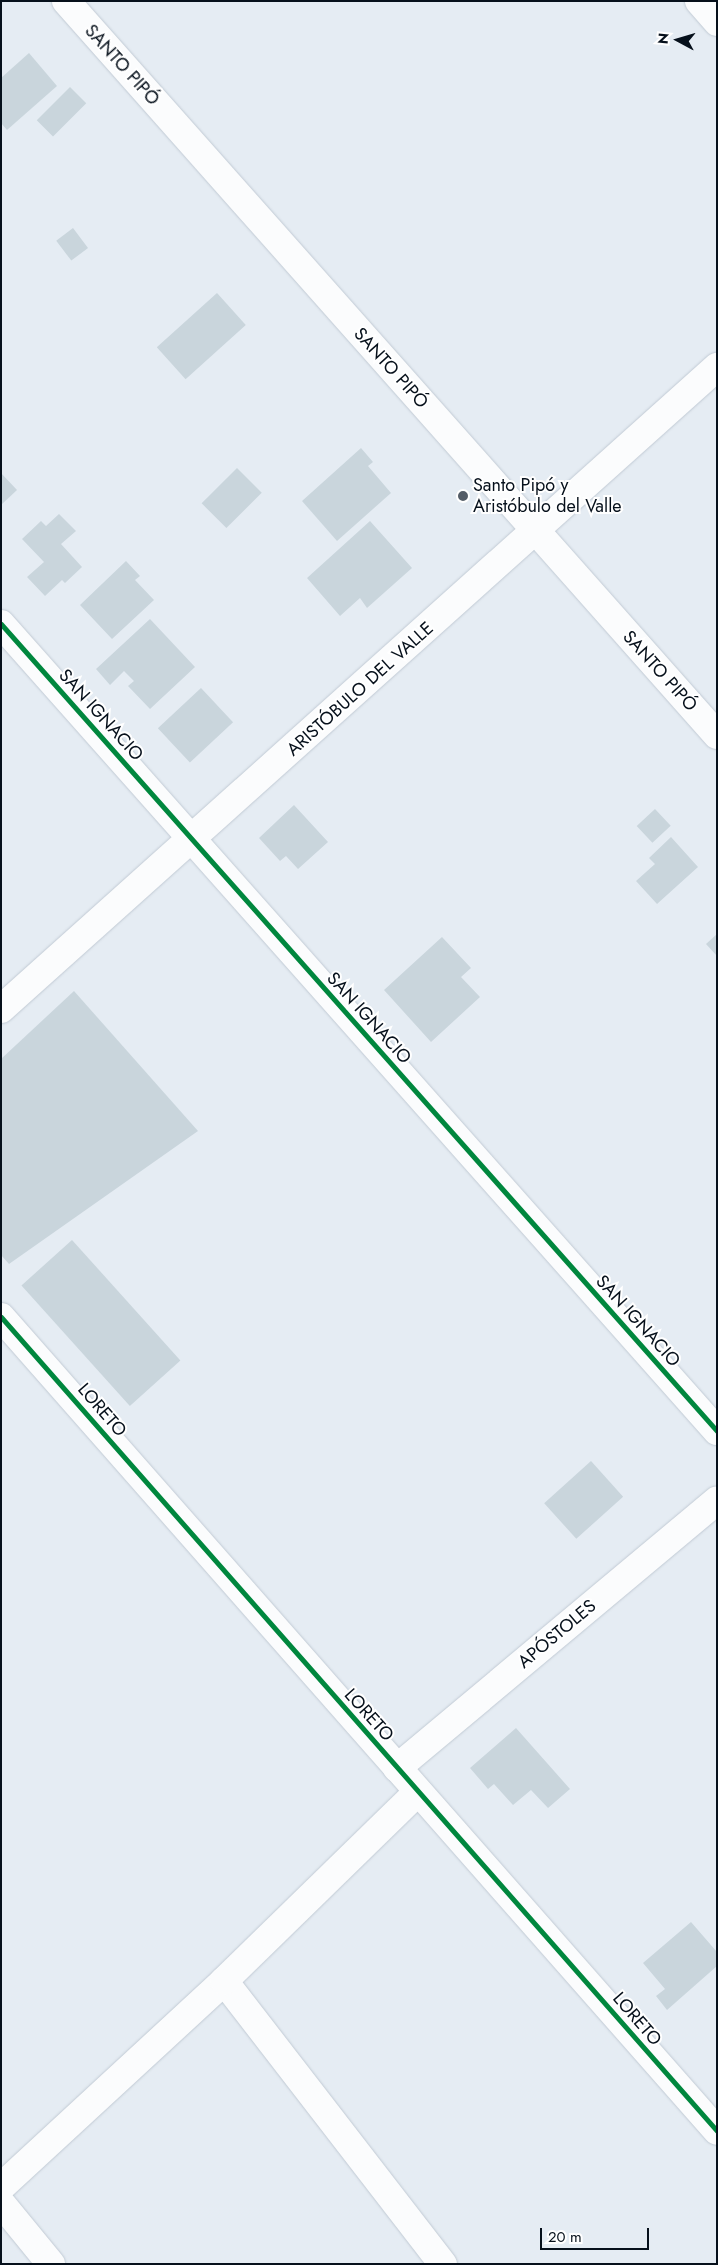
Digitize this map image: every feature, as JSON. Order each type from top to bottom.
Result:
[{"type":"street","name":"SANTO PIPÓ","points":[[66,1],[717,735]]},
{"type":"street","points":[[700,1],[717,22]]},
{"type":"street","name":"ARISTÓBULO DEL VALLE","points":[[1,1009],[192,840],[717,367]]},
{"type":"street","name":"SAN IGNACIO","points":[[1,624],[717,1431]]},
{"type":"street","name":"LORETO","points":[[1,1317],[717,2130]]},
{"type":"street","name":"APÓSTOLES","points":[[397,1768],[717,1500]]},
{"type":"street","points":[[1,2188],[224,1981],[418,1792]]},
{"type":"street","points":[[224,1981],[442,2264]]},
{"type":"street","points":[[1,2203],[51,2264]]},
{"type":"building","points":[[29,53],[57,86],[7,130],[1,123],[1,78]]},
{"type":"building","points":[[70,87],[86,103],[53,136],[37,120]]},
{"type":"building","points":[[73,228],[88,248],[71,261],[56,241]]},
{"type":"building","points":[[217,293],[246,325],[186,379],[157,347]]},
{"type":"building","points":[[361,448],[373,462],[368,466],[391,493],[337,541],[302,501]]},
{"type":"building","points":[[237,468],[262,493],[226,528],[202,503]]},
{"type":"building","points":[[1,473],[17,490],[1,505]]},
{"type":"building","points":[[59,514],[76,531],[61,544],[82,567],[65,583],[62,580],[45,596],[27,577],[44,562],[22,539],[41,521],[46,526]]},
{"type":"building","points":[[370,521],[412,568],[367,608],[360,598],[340,616],[307,578]]},
{"type":"building","points":[[126,561],[140,576],[135,580],[154,600],[112,639],[80,605]]},
{"type":"building","points":[[150,619],[195,667],[150,709],[128,686],[134,681],[124,671],[110,685],[96,669]]},
{"type":"building","points":[[201,688],[233,722],[190,763],[158,728]]},
{"type":"building","points":[[294,805],[328,842],[298,869],[286,856],[280,861],[259,838]]},
{"type":"building","points":[[655,809],[671,826],[652,843],[637,826]]},
{"type":"building","points":[[671,837],[698,867],[657,904],[636,881],[655,864],[649,858]]},
{"type":"building","points":[[717,934],[717,956],[706,944]]},
{"type":"building","points":[[442,937],[471,968],[461,977],[480,997],[431,1042],[384,990]]},
{"type":"building","points":[[74,991],[198,1131],[9,1264],[1,1255],[1,1059]]},
{"type":"building","points":[[72,1240],[180,1360],[130,1406],[21,1286]]},
{"type":"building","points":[[591,1461],[623,1497],[576,1539],[544,1503]]},
{"type":"building","points":[[516,1728],[570,1789],[548,1808],[531,1790],[513,1805],[494,1784],[488,1789],[470,1768]]},
{"type":"building","points":[[691,1922],[717,1952],[717,1966],[667,2010],[656,1996],[665,1989],[643,1963]]},
{"type":"cycle path","points":[[1,624],[717,1431]]},
{"type":"cycle path","points":[[1,1317],[717,2131]]},
{"type":"place","name":"Santo Pipó y Aristóbulo del Valle","points":[[463,496]]}]
